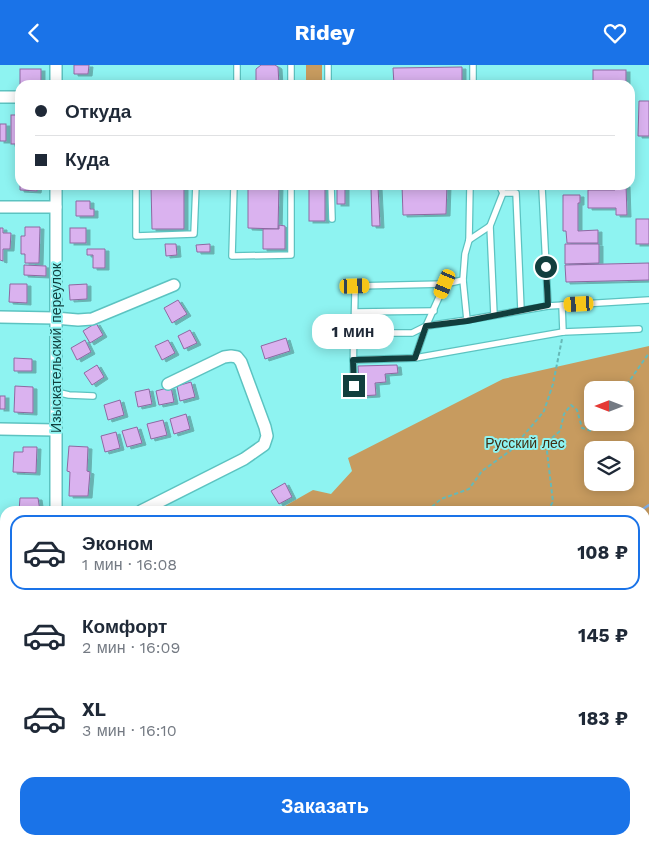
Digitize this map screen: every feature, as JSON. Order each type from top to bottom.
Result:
[{"type":"street","points":[[56,65],[56,80]]},
{"type":"street","points":[[0,97],[15,97]]},
{"type":"street","name":"Изыскательский переулок","points":[[56,190],[56,506]]},
{"type":"street","points":[[0,207],[56,207]]},
{"type":"street","points":[[0,317],[92,319],[174,285]]},
{"type":"street","points":[[151,506],[244,459],[264,445],[267,436],[262,417],[241,362],[237,357],[224,357],[168,384]]},
{"type":"street","points":[[0,429],[56,430]]},
{"type":"lane","points":[[237,65],[237,80]]},
{"type":"lane","points":[[291,65],[291,80]]},
{"type":"lane","points":[[328,65],[328,80]]},
{"type":"lane","points":[[473,65],[473,80]]},
{"type":"lane","points":[[136,190],[136,236],[194,234],[196,190]]},
{"type":"lane","points":[[234,190],[232,256],[291,255],[291,190]]},
{"type":"lane","points":[[331,190],[332,219]]},
{"type":"lane","points":[[467,321],[463,280],[465,254],[469,240],[470,190]]},
{"type":"lane","points":[[494,315],[490,226],[503,193],[502,190]]},
{"type":"lane","points":[[542,190],[548,305]]},
{"type":"lane","points":[[503,193],[516,193],[521,310]]},
{"type":"lane","points":[[469,240],[490,226]]},
{"type":"lane","points":[[354,386],[355,286],[445,284],[463,280]]},
{"type":"lane","points":[[415,358],[426,326],[445,284]]},
{"type":"lane","points":[[355,333],[412,333],[426,326],[467,321],[548,305],[649,300]]},
{"type":"lane","points":[[562,305],[562,332]]},
{"type":"lane","points":[[355,312],[434,311]]},
{"type":"lane","points":[[353,360],[415,358],[562,332],[640,329]]},
{"type":"lane","points":[[56,392],[68,395],[93,396]]},
{"type":"path","points":[[433,506],[441,499],[469,489],[482,471],[510,451],[544,411],[559,359],[562,332]]},
{"type":"path","points":[[629,381],[649,353]]},
{"type":"path","points":[[550,506],[552,503],[546,443],[560,431],[564,414],[571,405],[578,410],[582,428],[584,429]]},
{"type":"green space","points":[[306,65],[322,65],[322,80],[306,80]]},
{"type":"green space","name":"Русский лес","points":[[649,346],[649,506],[285,506],[313,490],[331,494],[352,471],[348,458],[503,379]]},
{"type":"building","points":[[74,65],[89,65],[88,74],[74,74]]},
{"type":"building","points":[[261,65],[275,65],[278,67],[279,80],[256,80],[256,69]]},
{"type":"building","points":[[462,67],[462,80],[394,80],[393,68]]},
{"type":"building","points":[[20,69],[41,69],[41,80],[20,80]]},
{"type":"building","points":[[593,70],[626,70],[626,80],[593,80]]},
{"type":"building","points":[[639,101],[649,101],[649,136],[638,136]]},
{"type":"building","points":[[11,115],[15,115],[15,144],[11,144]]},
{"type":"building","points":[[0,124],[6,124],[6,141],[0,141]]},
{"type":"building","points":[[151,190],[184,190],[184,229],[152,229]]},
{"type":"building","points":[[248,190],[279,190],[278,229],[248,228]]},
{"type":"building","points":[[309,190],[325,190],[325,221],[309,221]]},
{"type":"building","points":[[337,190],[345,190],[345,204],[337,204]]},
{"type":"building","points":[[371,190],[378,190],[380,226],[372,226]]},
{"type":"building","points":[[402,190],[447,190],[446,214],[403,215]]},
{"type":"building","points":[[588,190],[626,190],[627,215],[616,215],[616,208],[588,208]]},
{"type":"building","points":[[563,195],[580,195],[580,203],[578,203],[578,231],[598,230],[598,243],[567,243],[566,231],[563,231]]},
{"type":"building","points":[[76,201],[90,201],[90,209],[94,209],[94,216],[76,216]]},
{"type":"building","points":[[636,219],[649,219],[649,244],[636,244]]},
{"type":"building","points":[[279,225],[285,226],[285,249],[263,249],[263,229],[279,229]]},
{"type":"building","points":[[25,227],[40,227],[39,263],[25,263],[25,254],[21,254],[21,236],[25,236]]},
{"type":"building","points":[[0,228],[3,228],[3,233],[11,233],[10,249],[3,249],[3,261],[0,260]]},
{"type":"building","points":[[70,228],[86,228],[86,243],[70,243]]},
{"type":"building","points":[[165,244],[176,244],[177,255],[166,256]]},
{"type":"building","points":[[210,244],[210,252],[197,252],[196,245]]},
{"type":"building","points":[[565,244],[599,244],[599,263],[565,264]]},
{"type":"building","points":[[87,249],[105,249],[105,268],[93,268],[93,255],[87,255]]},
{"type":"building","points":[[649,263],[649,280],[566,282],[565,265]]},
{"type":"building","points":[[24,265],[46,266],[46,276],[24,275]]},
{"type":"building","points":[[10,284],[27,284],[27,303],[9,302]]},
{"type":"building","points":[[87,284],[87,299],[70,300],[69,285]]},
{"type":"building","points":[[178,300],[187,314],[172,323],[164,308]]},
{"type":"building","points":[[96,323],[103,335],[90,343],[83,331]]},
{"type":"building","points":[[190,330],[197,343],[184,349],[178,336]]},
{"type":"building","points":[[286,338],[290,351],[265,359],[261,346]]},
{"type":"building","points":[[85,340],[91,352],[77,360],[71,348]]},
{"type":"building","points":[[168,340],[175,353],[162,360],[155,346]]},
{"type":"building","points":[[14,358],[32,359],[32,371],[14,371]]},
{"type":"building","points":[[97,365],[104,377],[92,385],[84,373]]},
{"type":"building","points":[[397,365],[398,373],[385,374],[386,382],[375,383],[376,395],[360,396],[358,366]]},
{"type":"building","points":[[191,382],[195,397],[180,401],[177,386]]},
{"type":"building","points":[[15,386],[33,387],[33,413],[14,412]]},
{"type":"building","points":[[171,387],[174,402],[159,405],[156,391]]},
{"type":"building","points":[[149,389],[152,404],[138,407],[135,392]]},
{"type":"building","points":[[0,396],[5,396],[5,409],[0,409]]},
{"type":"building","points":[[120,400],[124,415],[108,420],[104,405]]},
{"type":"building","points":[[186,414],[190,429],[174,434],[170,419]]},
{"type":"building","points":[[163,420],[167,435],[151,439],[147,424]]},
{"type":"building","points":[[137,427],[142,443],[127,447],[122,431]]},
{"type":"building","points":[[116,432],[120,448],[105,452],[101,436]]},
{"type":"building","points":[[69,446],[88,447],[87,471],[90,472],[88,496],[69,496],[70,472],[67,471]]},
{"type":"building","points":[[23,447],[37,447],[36,473],[13,472],[14,452],[23,452]]},
{"type":"building","points":[[285,483],[292,497],[279,504],[271,491]]},
{"type":"building","points":[[20,498],[38,498],[39,506],[19,506]]},
{"type":"route","points":[[354,386],[353,360],[415,358],[426,326],[467,321],[548,305],[546,267]]}]
